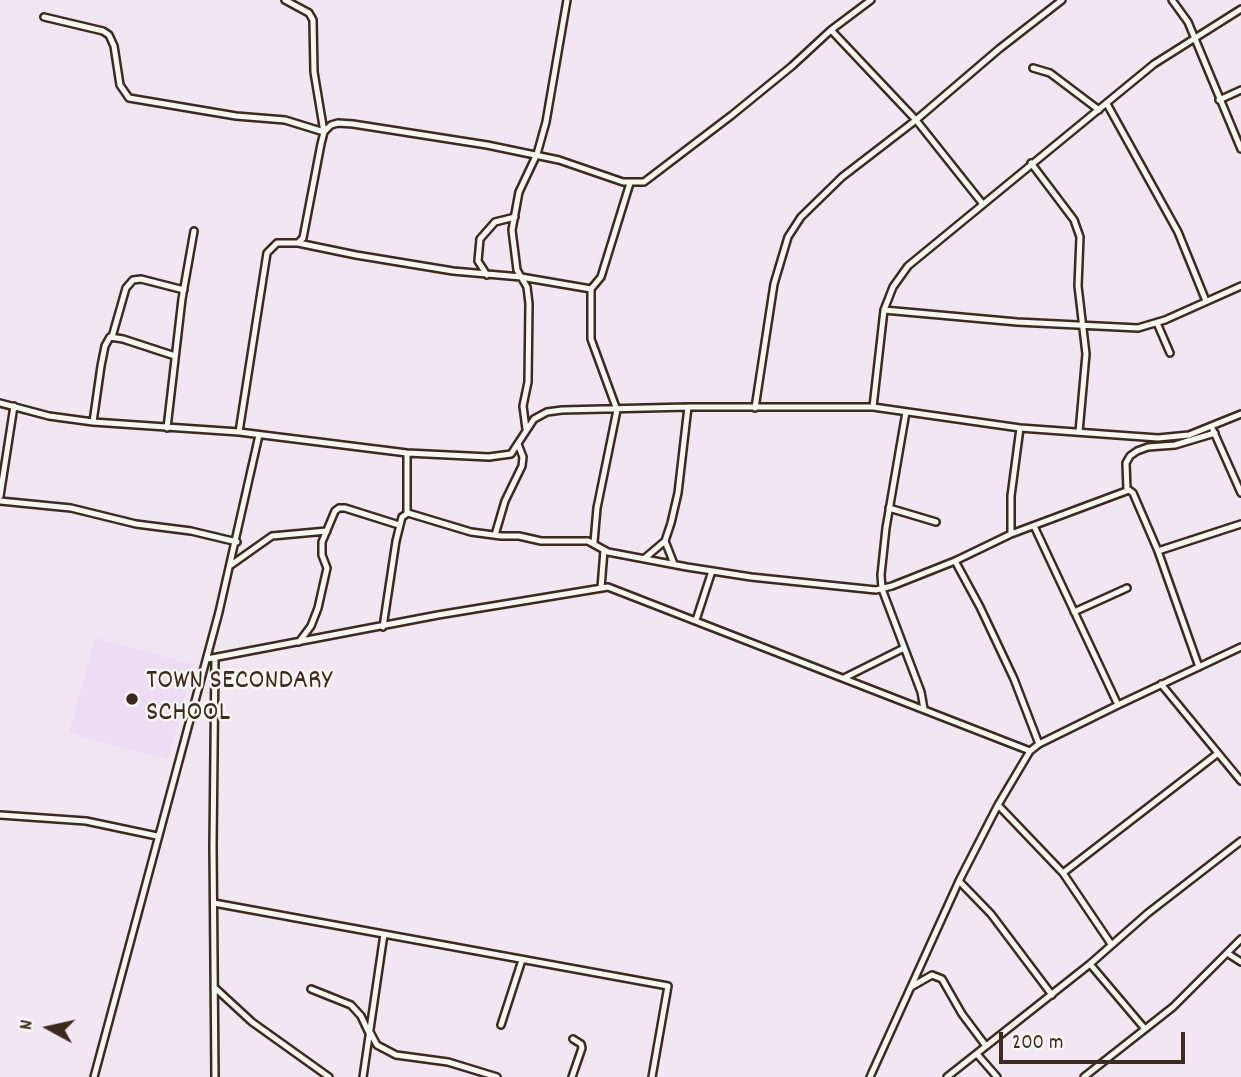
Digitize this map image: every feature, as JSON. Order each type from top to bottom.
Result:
[{"type":"street","points":[[285,0],[309,13],[313,20],[314,72],[324,132],[304,235],[298,243]]},
{"type":"street","points":[[526,429],[523,406],[527,386],[529,304],[527,287],[517,270],[512,232],[519,192],[537,154],[548,112],[567,0]]},
{"type":"street","points":[[324,132],[331,125],[342,123],[537,154],[637,184],[650,179],[871,0]]},
{"type":"street","points":[[755,408],[774,284],[793,228],[826,191],[1062,0]]},
{"type":"street","points":[[1172,0],[1188,22],[1241,149]]},
{"type":"street","points":[[873,407],[884,310],[893,287],[908,266],[1154,64],[1241,9]]},
{"type":"street","points":[[44,18],[109,34],[114,46],[120,85],[125,95],[130,98],[236,116],[285,120],[324,132]]},
{"type":"street","points":[[831,30],[916,120],[982,204]]},
{"type":"street","points":[[1033,68],[1050,73],[1099,110]]},
{"type":"street","points":[[1219,100],[1241,90]]},
{"type":"street","points":[[1107,104],[1178,232],[1206,301]]},
{"type":"street","points":[[1031,163],[1065,206],[1077,227],[1080,241],[1078,286],[1086,354],[1079,432]]},
{"type":"street","points":[[594,542],[597,508],[617,410],[592,342],[590,289],[601,277],[630,183]]},
{"type":"street","points":[[487,275],[478,261],[480,239],[495,222],[514,217]]},
{"type":"street","points":[[167,428],[194,231]]},
{"type":"street","points":[[239,432],[267,253],[278,242],[590,289]]},
{"type":"street","points":[[93,422],[105,346],[112,337],[126,288],[133,280],[141,279],[184,290]]},
{"type":"street","points":[[884,310],[1017,322],[1133,328],[1157,323],[1241,285]]},
{"type":"street","points":[[1157,323],[1170,353]]},
{"type":"street","points":[[112,337],[175,356]]},
{"type":"street","points":[[0,403],[65,419],[239,432],[407,453],[502,457],[512,454],[534,419],[547,412],[688,407],[873,407],[1020,428],[1079,432],[1177,437],[1214,430]]},
{"type":"street","points":[[0,496],[15,406]]},
{"type":"street","points":[[645,558],[665,541],[678,493],[688,407]]},
{"type":"street","points":[[906,412],[882,559],[883,589],[921,692],[924,709]]},
{"type":"street","points":[[1199,667],[1158,551],[1133,493],[1128,489],[1126,463],[1137,451],[1148,447],[1175,445],[1214,430],[1241,414]]},
{"type":"street","points":[[1011,534],[1011,496],[1020,428]]},
{"type":"street","points":[[1214,430],[1241,493]]},
{"type":"street","points":[[94,1077],[207,659],[237,542],[259,435]]},
{"type":"street","points":[[495,535],[505,501],[522,466],[523,457],[518,444]]},
{"type":"street","points":[[383,627],[399,525],[407,513],[407,453]]},
{"type":"street","points":[[407,513],[471,532],[521,536],[541,541],[573,539],[594,542],[604,550],[712,571],[838,587],[883,589],[955,561],[1011,534],[1128,489]]},
{"type":"street","points":[[0,501],[71,508],[136,524],[191,531],[237,542]]},
{"type":"street","points":[[299,642],[311,626],[318,608],[326,569],[322,551],[335,511],[340,508],[399,525]]},
{"type":"street","points":[[889,508],[936,522]]},
{"type":"street","points":[[1158,551],[1241,524]]},
{"type":"street","points":[[1034,526],[1118,705]]},
{"type":"street","points":[[231,565],[272,536],[327,531]]},
{"type":"street","points":[[665,541],[674,564]]},
{"type":"street","points":[[601,588],[604,550]]},
{"type":"street","points":[[955,561],[1014,680],[1039,744]]},
{"type":"street","points":[[696,620],[712,571]]},
{"type":"street","points":[[207,659],[438,615],[601,588],[621,591],[1030,751]]},
{"type":"street","points":[[1073,612],[1127,588]]},
{"type":"street","points":[[844,678],[904,648]]},
{"type":"street","points":[[870,1077],[959,881],[998,805],[1030,751],[1118,705],[1240,648]]},
{"type":"street","points":[[215,658],[215,1077]]},
{"type":"street","points":[[1161,684],[1241,781]]},
{"type":"street","points":[[1063,873],[1217,754]]},
{"type":"street","points":[[998,805],[1063,873],[1111,944]]},
{"type":"street","points":[[0,815],[86,821],[158,836]]},
{"type":"street","points":[[947,1077],[1241,841]]},
{"type":"street","points":[[959,881],[986,908],[1052,995]]},
{"type":"street","points":[[214,903],[668,986],[652,1077]]},
{"type":"street","points":[[363,1077],[384,934]]},
{"type":"street","points":[[1084,1077],[1173,1007],[1241,939]]},
{"type":"street","points":[[1227,953],[1241,962]]},
{"type":"street","points":[[501,1025],[522,960]]},
{"type":"street","points":[[1090,964],[1145,1029]]},
{"type":"street","points":[[911,987],[932,975],[942,979],[962,1014],[986,1046]]},
{"type":"street","points":[[214,987],[252,1022],[329,1077]]},
{"type":"street","points":[[311,989],[351,1005],[361,1016],[377,1045],[396,1055],[448,1062],[497,1077]]},
{"type":"street","points":[[572,1077],[582,1048],[581,1044],[573,1039]]},
{"type":"street","points":[[977,1054],[997,1077]]},
{"type":"shaded area","name":"TOWN SECONDARY SCHOOL","points":[[95,638],[194,665],[168,760],[69,733]]},
{"type":"place","name":"TOWN SECONDARY SCHOOL","points":[[132,699]]}]
